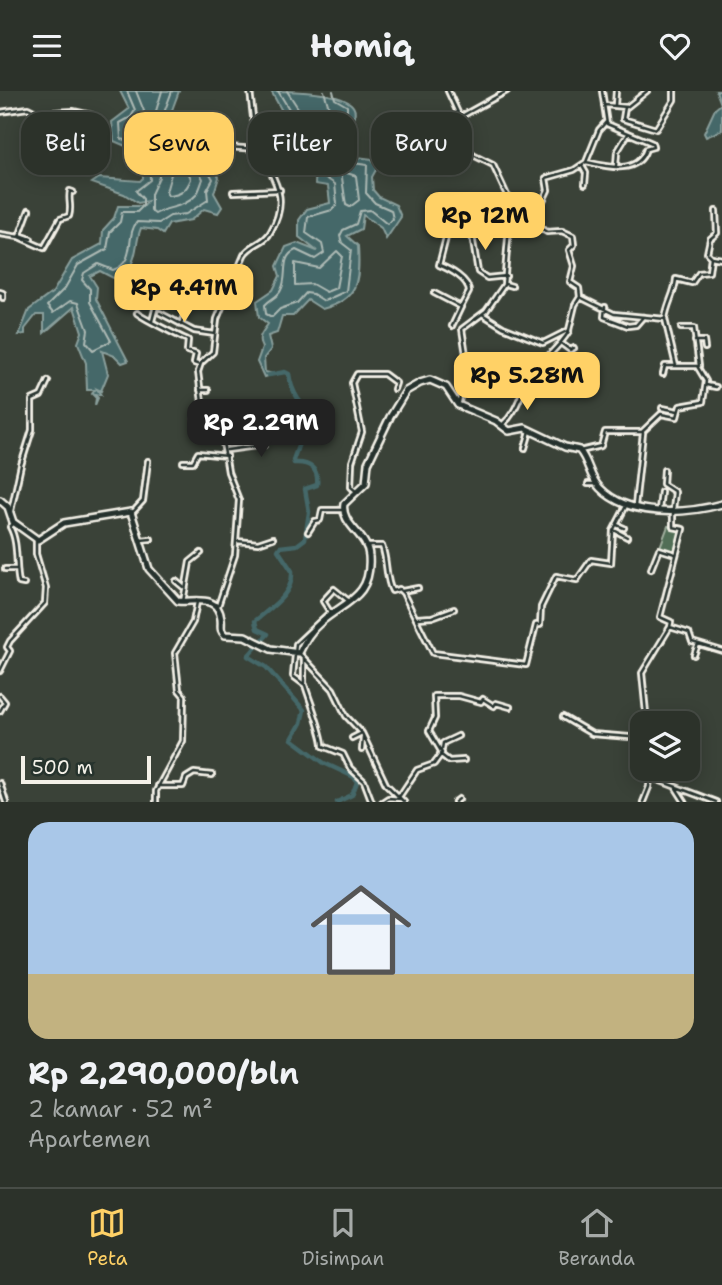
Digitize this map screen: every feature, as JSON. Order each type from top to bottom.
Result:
[{"type":"main road","points":[[0,500],[8,507],[12,520],[36,539],[44,538],[64,523],[117,513],[132,513],[138,541],[152,574],[176,600],[183,602],[205,599],[217,609],[224,634],[245,636],[260,644],[299,654],[314,628],[348,600],[360,594],[367,580],[367,546],[345,517],[345,501],[368,481],[370,457],[406,390],[430,380],[447,388],[458,405],[510,432],[522,428],[530,430],[565,447],[580,451],[595,482],[611,497],[627,504],[659,510],[722,504]]},
{"type":"street","points":[[250,91],[254,112]]},
{"type":"street","points":[[448,91],[458,112]]},
{"type":"street","points":[[469,112],[507,91]]},
{"type":"street","points":[[602,91],[606,123]]},
{"type":"street","points":[[615,105],[616,91]]},
{"type":"street","points":[[647,91],[625,107],[623,119],[656,129],[674,100],[674,91]]},
{"type":"street","points":[[604,105],[625,107]]},
{"type":"street","points":[[0,112],[28,109],[35,112]]},
{"type":"street","points":[[55,112],[77,112]]},
{"type":"street","points":[[586,162],[631,167],[643,160],[646,149],[653,147],[652,143],[606,123]]},
{"type":"street","points":[[532,224],[548,190],[546,178],[582,166],[598,130],[606,123]]},
{"type":"street","points":[[616,166],[617,152],[628,134]]},
{"type":"street","points":[[458,405],[467,361],[462,329],[482,314],[505,283],[511,204],[508,192],[492,164],[472,154]]},
{"type":"street","points":[[582,166],[586,173],[585,184]]},
{"type":"street","points":[[217,609],[234,562],[239,500],[228,472],[227,450],[200,390],[200,365],[212,353],[218,317],[245,253],[252,245],[264,241],[272,230],[280,206],[280,190],[273,175]]},
{"type":"street","points":[[0,234],[31,239],[44,248],[60,219],[69,216],[72,192],[64,190]]},
{"type":"street","points":[[233,192],[280,190]]},
{"type":"street","points":[[20,236],[29,210]]},
{"type":"street","points":[[716,211],[717,233],[710,239],[707,253],[711,257],[722,259]]},
{"type":"street","points":[[452,326],[469,292],[468,285],[439,262],[448,227],[497,217],[507,218],[509,223]]},
{"type":"street","points":[[470,222],[478,272],[487,278],[506,276]]},
{"type":"street","points":[[501,426],[512,416],[535,370],[562,344],[580,297],[579,288],[570,282],[574,266],[569,250],[574,245],[573,236],[562,231],[547,232],[532,224],[509,223]]},
{"type":"street","points":[[676,366],[665,319],[667,302],[675,294],[677,277],[692,283],[699,273],[708,273],[711,257]]},
{"type":"street","points":[[505,283],[512,286]]},
{"type":"street","points":[[0,292],[4,293],[3,298]]},
{"type":"street","points":[[434,293],[461,307]]},
{"type":"street","points":[[580,297],[605,307],[611,313],[665,319]]},
{"type":"street","points":[[152,299],[158,302],[152,321]]},
{"type":"street","points":[[605,307],[604,317],[629,326],[640,323],[643,317]]},
{"type":"street","points":[[137,313],[141,319],[152,321],[188,340],[187,351],[196,354],[194,363],[200,365]]},
{"type":"street","points":[[160,313],[198,332],[216,334]]},
{"type":"street","points":[[611,313],[611,319]]},
{"type":"street","points":[[482,314],[541,343],[569,330]]},
{"type":"street","points":[[181,325],[184,315]]},
{"type":"street","points":[[580,451],[601,446],[605,432],[643,431],[662,414],[677,417],[680,406],[703,402],[706,385],[698,367],[694,327],[681,328]]},
{"type":"street","points":[[695,341],[704,341],[705,348]]},
{"type":"street","points":[[562,344],[571,350],[574,348]]},
{"type":"street","points":[[663,375],[664,366],[698,367]]},
{"type":"street","points":[[357,492],[351,487],[351,468],[362,427],[352,383],[357,375],[384,374],[396,383],[394,389]]},
{"type":"street","points":[[24,584],[19,583],[15,535],[10,528],[21,465],[32,430],[32,400],[41,396],[48,381]]},
{"type":"street","points":[[706,385],[716,387]]},
{"type":"street","points":[[200,390],[208,390]]},
{"type":"street","points":[[662,408],[678,411]]},
{"type":"street","points":[[195,419],[209,413]]},
{"type":"street","points":[[214,421],[223,414],[228,416]]},
{"type":"street","points":[[220,431],[238,426],[248,430]]},
{"type":"street","points":[[518,437],[522,428]]},
{"type":"street","points":[[525,448],[530,430]]},
{"type":"street","points":[[635,506],[643,431]]},
{"type":"street","points":[[227,450],[265,445],[265,436]]},
{"type":"street","points":[[183,462],[193,462],[198,453],[227,456]]},
{"type":"street","points":[[132,513],[143,501],[148,461]]},
{"type":"street","points":[[646,711],[642,673],[670,627],[671,622],[660,619],[660,613],[675,554],[684,531],[673,527],[675,493],[663,484],[664,470]]},
{"type":"street","points":[[659,510],[661,492]]},
{"type":"street","points":[[402,591],[429,648],[437,655],[475,656],[526,665],[536,625],[540,625],[541,607],[556,575],[577,580],[591,560],[610,564],[614,530],[627,504]]},
{"type":"street","points":[[308,532],[315,521],[320,520],[322,510],[343,510]]},
{"type":"street","points":[[617,525],[624,529]]},
{"type":"street","points":[[614,530],[627,537]]},
{"type":"street","points":[[237,541],[258,543],[273,538]]},
{"type":"street","points":[[0,671],[2,662],[10,651],[7,647],[10,641],[45,603],[47,588],[36,554],[36,539]]},
{"type":"street","points":[[138,541],[151,539]]},
{"type":"street","points":[[367,546],[382,545],[389,569],[387,583],[392,591],[418,588]]},
{"type":"street","points":[[651,569],[659,549],[675,554]]},
{"type":"street","points":[[183,602],[183,587],[190,562],[201,553]]},
{"type":"street","points":[[5,569],[16,569]]},
{"type":"street","points":[[176,581],[183,587]]},
{"type":"street","points":[[304,683],[293,676],[301,638],[330,612],[323,601],[331,595],[330,592],[334,589],[348,600]]},
{"type":"street","points":[[156,802],[155,793],[158,786],[183,741],[184,696],[178,690],[175,653],[193,622],[198,599]]},
{"type":"street","points":[[417,618],[432,617],[454,609]]},
{"type":"street","points":[[670,627],[689,633],[692,641],[698,644],[722,650]]},
{"type":"street","points":[[694,655],[698,644]]},
{"type":"street","points":[[299,654],[301,676],[314,719],[323,733],[323,746],[343,754],[347,764],[364,781],[372,802]]},
{"type":"street","points":[[299,654],[333,689],[346,716],[363,735],[386,784],[402,799]]},
{"type":"street","points":[[0,696],[5,702],[0,711]]},
{"type":"street","points":[[442,749],[429,731],[435,718],[434,696],[459,696],[481,702],[483,699],[492,705],[496,703],[510,707]]},
{"type":"street","points":[[563,717],[592,734],[630,737]]},
{"type":"street","points":[[352,738],[363,735]]},
{"type":"street","points":[[362,750],[363,735]]},
{"type":"street","points":[[402,799],[417,770],[434,764],[443,743],[458,736]]},
{"type":"street","points":[[440,754],[449,761],[464,760]]},
{"type":"street","points":[[158,786],[183,786],[186,778],[194,773],[212,775]]},
{"type":"street","points":[[643,802],[649,781]]},
{"type":"street","points":[[659,781],[716,802]]},
{"type":"street","points":[[0,783],[6,802]]},
{"type":"street","points":[[676,788],[685,802]]},
{"type":"street","points":[[382,802],[390,797],[402,799]]},
{"type":"street","points":[[455,802],[459,799]]},
{"type":"green space","points":[[668,526],[683,532],[675,553],[660,547]]},
{"type":"water","points":[[120,91],[179,91],[172,110],[175,112],[125,112],[129,109]]},
{"type":"water","points":[[271,91],[328,95],[351,104],[355,112],[282,112]]},
{"type":"water","points":[[716,91],[722,91],[722,130],[706,137],[704,133],[715,109],[721,104]]},
{"type":"water","points":[[124,113],[124,145],[114,141],[112,122]]},
{"type":"water","points":[[357,157],[371,159],[373,190],[379,197],[396,205],[401,217],[386,239],[381,228],[363,215],[361,229],[347,236],[358,246],[357,279],[350,294],[334,305],[322,309],[308,300],[293,316],[282,316],[277,333],[268,336],[271,349],[264,358],[265,372],[274,374],[264,377],[257,362],[262,348],[260,338],[268,324],[259,317],[257,301],[273,290],[280,276],[277,266],[286,247],[297,243],[317,251],[299,237],[299,220],[307,209],[330,203],[328,186],[315,184],[316,175],[357,175]]},
{"type":"water","points":[[143,175],[218,175],[214,193],[222,207],[218,213],[204,209],[191,220],[169,224],[163,234],[157,230],[141,228],[128,269],[113,278],[100,271],[90,276],[97,287],[96,299],[128,361],[122,363],[115,356],[102,351],[108,374],[101,391],[97,389],[101,395],[94,394],[98,398],[95,405],[96,398],[92,394],[95,390],[87,390],[86,363],[78,343],[82,332],[74,307],[44,333],[44,315],[36,315],[25,329],[25,334],[19,335],[29,310],[53,292],[72,260],[102,244],[103,230],[114,218],[118,206],[144,206],[148,201],[138,203],[124,194],[92,183],[99,178],[140,181]]},
{"type":"waterway","points":[[269,375],[285,372],[289,374],[298,399],[307,409],[318,415],[317,426],[301,438],[293,460],[294,463],[309,465],[315,471],[317,485],[305,489],[309,512],[305,539],[297,545],[280,547],[278,550],[292,571],[289,587],[280,600],[255,621],[257,629],[268,634],[248,656],[266,667],[304,710],[301,723],[292,739],[324,763],[354,777],[357,782],[352,795],[337,802]]}]
